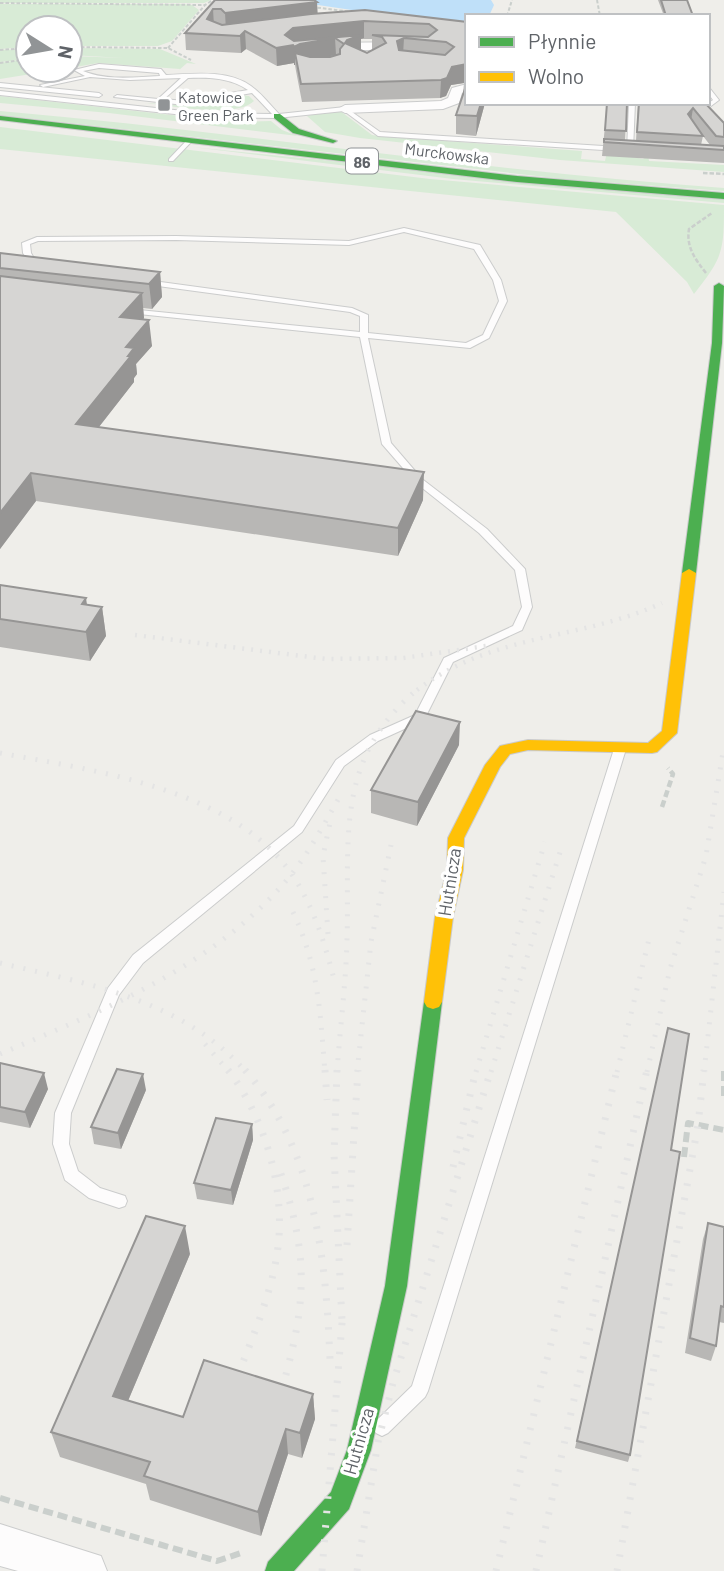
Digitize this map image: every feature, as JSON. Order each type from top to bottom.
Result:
[{"type":"main road","name":"Murckowska","points":[[0,107],[98,116],[589,174],[724,183]]},
{"type":"main road","points":[[277,116],[296,131],[356,148]]},
{"type":"main road","name":"Murckowska","points":[[0,118],[720,202]]},
{"type":"main road","name":"Hutnicza","points":[[277,1571],[340,1500],[359,1450],[396,1286],[444,917],[454,870],[456,838],[493,765],[505,750],[528,745],[652,748],[669,733],[718,343],[720,283]]},
{"type":"street","points":[[351,35],[363,35],[365,56]]},
{"type":"street","points":[[313,49],[365,56],[421,47]]},
{"type":"street","points":[[322,102],[443,106],[454,100],[456,91],[465,89]]},
{"type":"street","points":[[395,106],[425,100]]},
{"type":"street","points":[[345,109],[370,102]]},
{"type":"street","points":[[0,1545],[86,1571]]},
{"type":"lane","points":[[91,76],[76,70],[107,66],[160,71],[164,77]]},
{"type":"lane","points":[[159,101],[188,75]]},
{"type":"lane","points":[[62,91],[130,79],[188,75],[235,80],[252,91],[277,116]]},
{"type":"lane","points":[[29,87],[91,76],[130,79]]},
{"type":"lane","points":[[0,85],[184,103],[252,91]]},
{"type":"lane","points":[[710,91],[716,100],[710,104]]},
{"type":"lane","points":[[0,93],[251,121],[345,109],[372,132],[388,135],[642,151]]},
{"type":"lane","points":[[202,115],[244,110],[258,104],[259,98]]},
{"type":"lane","points":[[630,150],[632,105]]},
{"type":"lane","points":[[709,105],[703,109],[724,128]]},
{"type":"lane","points":[[696,112],[706,112]]},
{"type":"lane","points":[[171,160],[191,139]]},
{"type":"lane","points":[[49,269],[29,267],[26,243],[37,239],[176,238],[349,243],[404,230],[477,247],[497,280],[503,301],[485,336],[467,346],[125,311]]},
{"type":"lane","points":[[119,1202],[95,1193],[72,1175],[61,1144],[63,1113],[113,992],[138,959],[298,829],[340,764],[374,738],[419,717],[448,660],[518,628],[527,607],[520,569],[483,531],[419,481],[387,444],[364,337],[364,315],[352,310],[132,281]]},
{"type":"lane","points":[[359,1450],[419,1391],[620,749]]},
{"type":"path","points":[[168,48],[205,5],[213,0]]},
{"type":"path","points":[[0,3],[205,5]]},
{"type":"path","points":[[308,7],[362,14]]},
{"type":"path","points":[[84,47],[168,48],[196,62]]},
{"type":"path","points":[[720,202],[689,229],[686,241],[695,261],[720,283]]},
{"type":"path","points":[[662,807],[673,774]]},
{"type":"path","points":[[724,1071],[724,1097]]},
{"type":"path","points":[[684,1157],[688,1123],[724,1130]]},
{"type":"path","points":[[0,1498],[217,1561],[252,1549]]},
{"type":"green space","points":[[0,0],[211,0],[204,3],[0,3]]},
{"type":"green space","points":[[0,4],[181,4],[192,5],[199,10],[172,41],[158,46],[84,46],[84,14],[14,14],[14,48],[0,49]]},
{"type":"green space","points":[[84,48],[160,49],[196,64],[187,63],[178,71],[180,69],[98,63],[84,66],[84,57],[124,58],[84,56]]},
{"type":"green space","points":[[0,50],[14,50],[14,61],[0,62]]},
{"type":"green space","points":[[14,61],[14,77],[0,79],[0,63]]},
{"type":"green space","points":[[0,96],[235,122],[271,121],[282,130],[298,136],[0,103]]},
{"type":"green space","points":[[232,96],[249,96],[254,101],[233,109],[218,110],[144,103],[182,105],[228,97],[231,99],[234,98]]},
{"type":"green space","points":[[339,110],[372,135],[582,151],[581,159],[605,161],[607,152],[643,159],[648,154],[649,161],[724,165],[724,172],[560,160],[360,138],[325,132],[307,116]]},
{"type":"green space","points":[[0,111],[543,172],[724,188],[724,191],[564,179],[0,115]]},
{"type":"green space","points":[[0,127],[430,179],[724,205],[722,244],[711,271],[694,294],[687,282],[616,212],[0,149]]},
{"type":"green space","points":[[192,147],[724,200],[724,203],[453,179]]},
{"type":"water","points":[[284,0],[491,0],[494,5],[490,14],[465,14],[465,27]]},
{"type":"building","points":[[215,0],[314,0],[317,2],[225,13],[221,9],[213,9],[207,19],[222,25],[365,10],[465,22],[465,64],[452,67],[447,78],[441,80],[301,84],[295,53],[310,57],[330,57],[340,54],[344,44],[335,38],[276,48],[245,31],[240,36],[185,33]],"holes":[[[364,21],[429,24],[437,30],[428,37],[372,35],[382,37],[386,43],[367,53],[345,43],[361,35],[294,41],[285,35],[293,28]],[[404,38],[446,42],[454,47],[445,55],[399,50],[397,41]]]},
{"type":"building","points":[[661,0],[687,0],[692,14],[665,14]]},
{"type":"building","points":[[465,89],[465,105],[480,105],[477,116],[456,115]]},
{"type":"building","points":[[607,105],[627,105],[626,131],[605,130]]},
{"type":"building","points":[[639,105],[707,105],[724,123],[724,137],[716,136],[693,108],[688,114],[703,136],[637,132]]},
{"type":"building","points":[[604,139],[724,146],[724,150],[604,142]]},
{"type":"building","points":[[0,253],[160,272],[149,284],[0,268]]},
{"type":"building","points":[[0,276],[142,293],[120,317],[149,320],[126,347],[134,348],[128,356],[131,356],[76,424],[424,472],[398,528],[31,473],[0,513]]},
{"type":"building","points":[[0,585],[86,598],[82,604],[102,607],[86,632],[0,619]]},
{"type":"building","points":[[416,711],[460,722],[418,802],[371,790]]},
{"type":"building","points":[[668,1028],[689,1034],[671,1150],[680,1152],[630,1455],[577,1441]]},
{"type":"building","points":[[0,1063],[44,1073],[25,1112],[0,1107]]},
{"type":"building","points":[[117,1069],[143,1074],[118,1133],[91,1127]]},
{"type":"building","points":[[216,1118],[252,1124],[231,1190],[194,1183]]},
{"type":"building","points":[[146,1216],[185,1226],[113,1396],[183,1417],[204,1360],[313,1394],[300,1433],[286,1429],[258,1512],[144,1476],[150,1462],[51,1432]]},
{"type":"building","points":[[708,1223],[724,1227],[724,1307],[721,1306],[716,1346],[690,1338]]},
{"type":"railway","points":[[417,690],[446,671],[506,647],[601,624],[662,603]]},
{"type":"railway","points":[[135,635],[326,659],[403,658],[486,646]]},
{"type":"railway","points":[[337,1072],[346,956],[348,835],[352,803],[359,773],[372,743],[391,715],[419,688]]},
{"type":"railway","points":[[647,1072],[670,969],[706,856],[724,746]]},
{"type":"railway","points":[[0,753],[122,778],[165,790],[205,806],[242,826],[273,852],[291,875]]},
{"type":"railway","points":[[291,875],[311,847],[339,798]]},
{"type":"railway","points":[[328,934],[323,856],[330,823]]},
{"type":"railway","points":[[476,1072],[545,842]]},
{"type":"railway","points":[[357,1072],[371,942],[391,845]]},
{"type":"railway","points":[[491,1072],[562,846]]},
{"type":"railway","points":[[129,997],[194,960],[229,935],[261,907],[291,875]]},
{"type":"railway","points":[[291,875],[311,908],[335,983]]},
{"type":"railway","points":[[704,1072],[724,892]]},
{"type":"railway","points":[[293,912],[302,932],[313,971],[320,1010],[325,1072]]},
{"type":"railway","points":[[617,1072],[650,935]]},
{"type":"railway","points":[[0,963],[129,997]]},
{"type":"railway","points":[[0,1054],[129,997]]},
{"type":"railway","points":[[129,997],[164,1011],[194,1028],[221,1048],[246,1072]]},
{"type":"railway","points":[[205,1044],[229,1072]]},
{"type":"railway","points":[[228,1070],[241,1089],[263,1134],[276,1182],[279,1206],[274,1271],[233,1388]]},
{"type":"railway","points":[[245,1070],[269,1101],[302,1170],[320,1245],[330,1360]]},
{"type":"railway","points":[[325,1070],[327,1100]]},
{"type":"railway","points":[[337,1070],[334,1154],[342,1321]]},
{"type":"railway","points":[[347,1245],[358,1070]]},
{"type":"railway","points":[[453,1167],[476,1070]]},
{"type":"railway","points":[[357,1571],[378,1442],[393,1383],[491,1070]]},
{"type":"railway","points":[[496,1571],[617,1070]]},
{"type":"railway","points":[[536,1571],[647,1070]]},
{"type":"railway","points":[[617,1571],[698,1125],[704,1070]]},
{"type":"railway","points":[[278,1403],[294,1341],[301,1287],[297,1233],[280,1171]]},
{"type":"railway","points":[[322,1571],[343,1311]]},
{"type":"traffic: fast","points":[[277,116],[296,131],[333,141]]},
{"type":"traffic: fast","points":[[0,118],[517,179],[724,196]]},
{"type":"traffic: fast","points":[[689,573],[717,343],[719,286]]},
{"type":"traffic: fast","points":[[277,1571],[340,1500],[359,1450],[396,1286],[433,1002]]},
{"type":"traffic: slow","points":[[433,1002],[444,917],[455,870],[456,838],[493,765],[505,750],[528,745],[652,748],[669,733],[689,573]]},
{"type":"place","name":"Katowice Green Park","points":[[164,105]]}]
